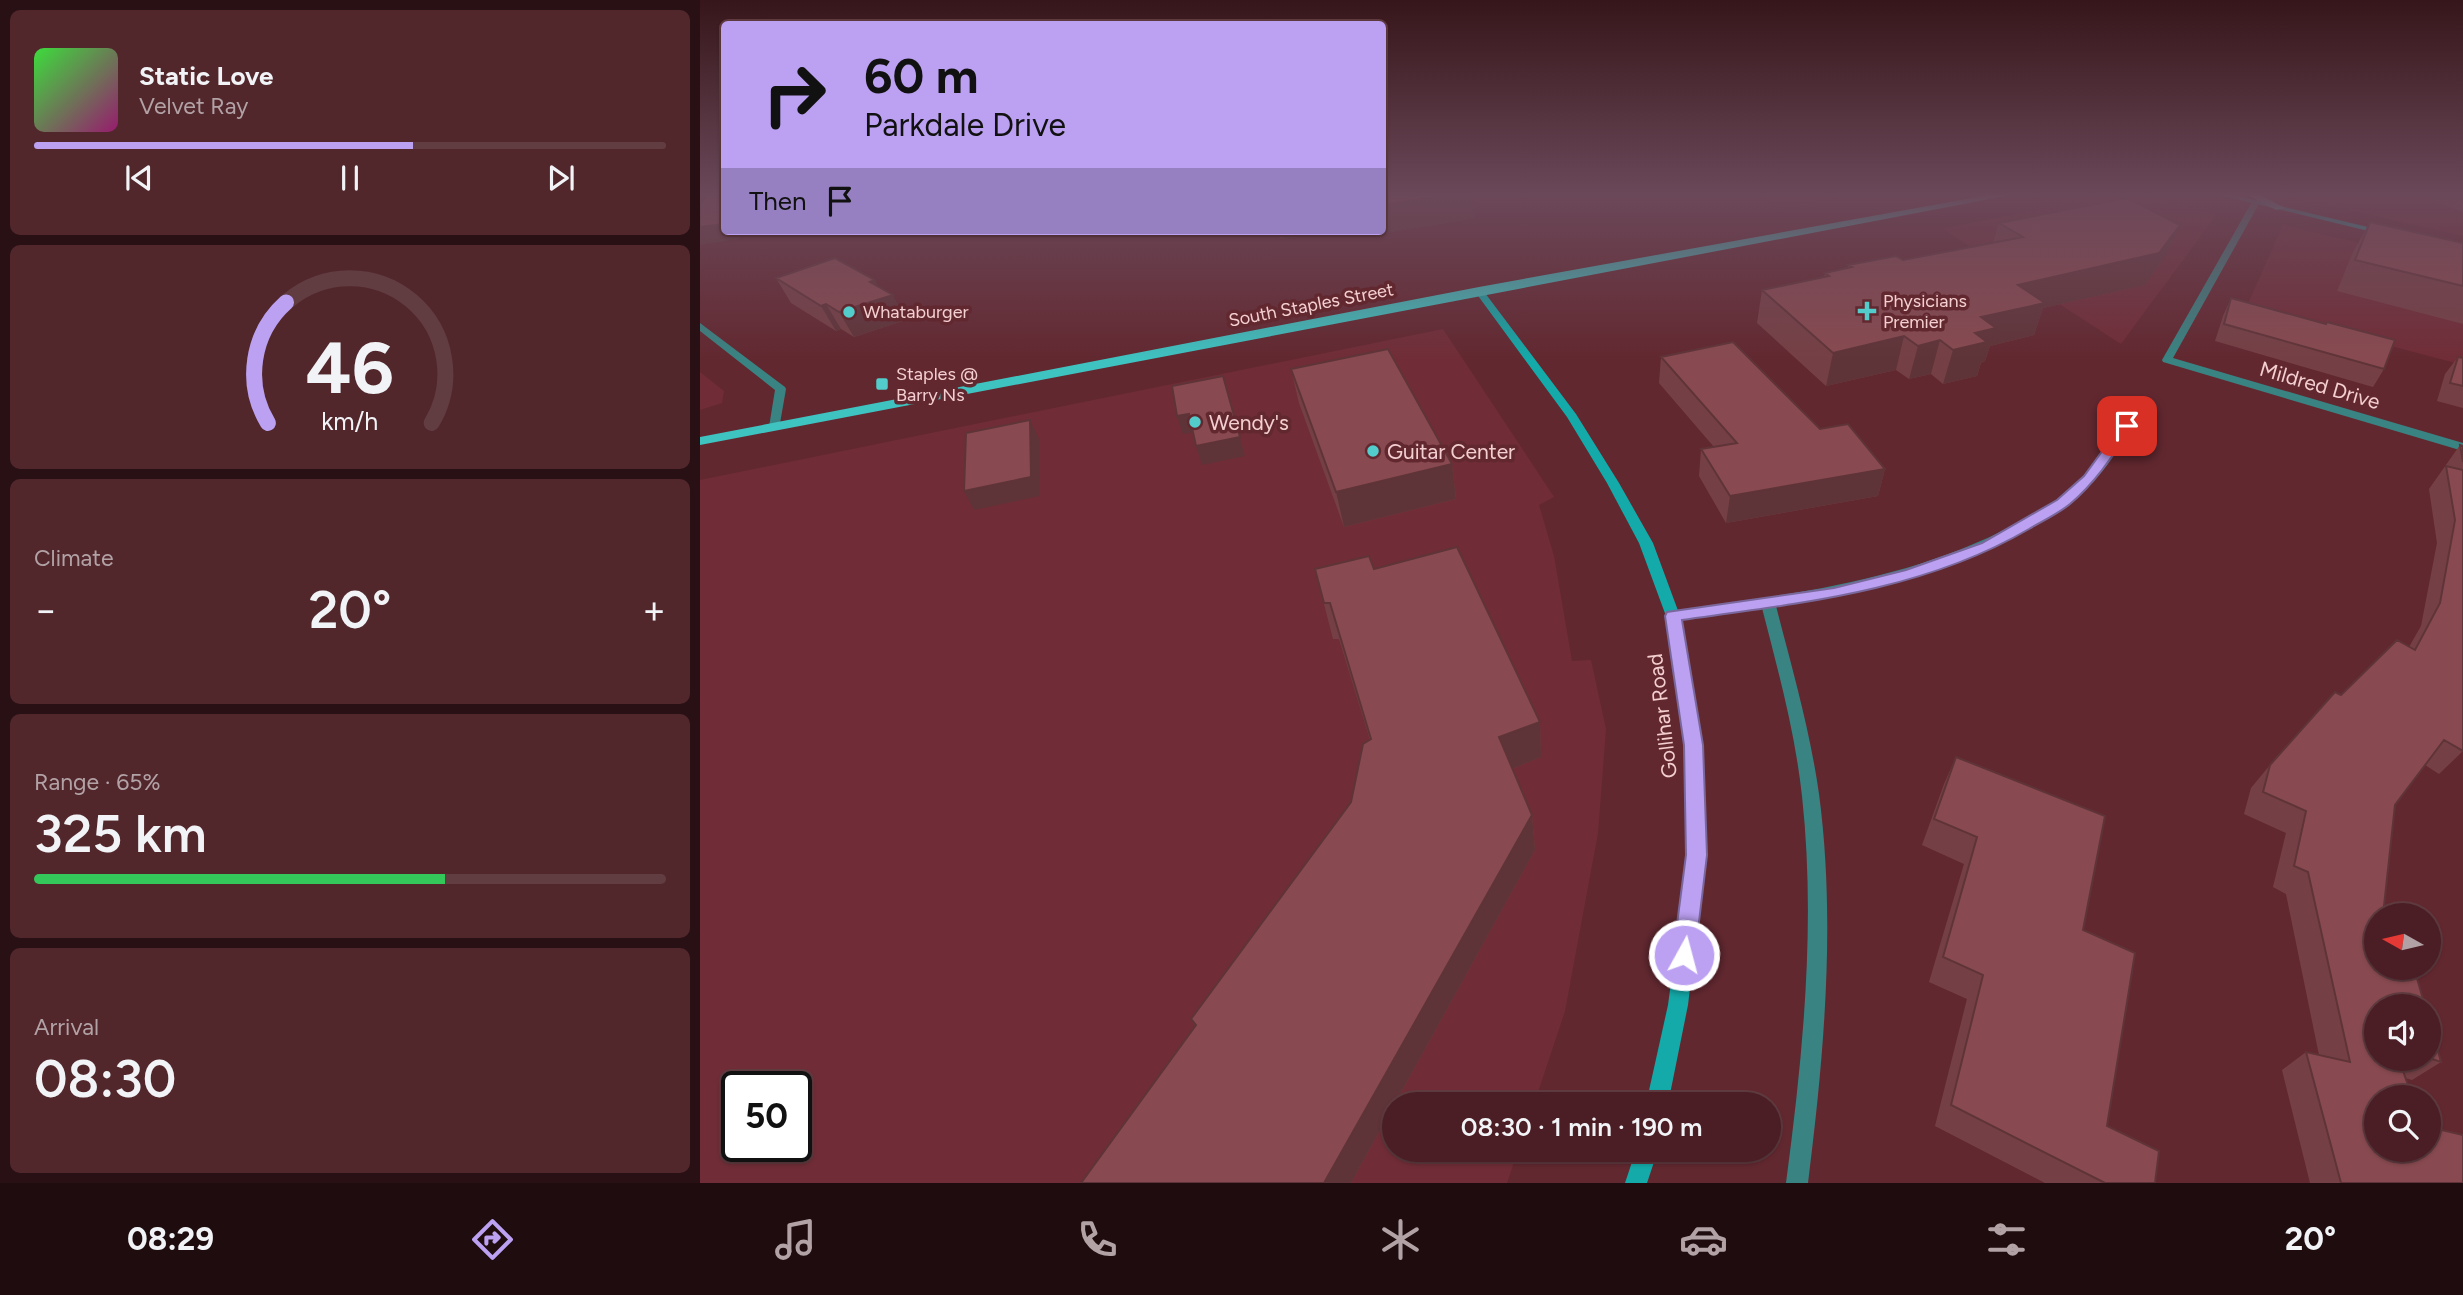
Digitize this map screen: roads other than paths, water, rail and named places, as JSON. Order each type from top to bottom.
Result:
[{"type":"main road","name":"South Staples Street","points":[[700,441],[1708,249]]},
{"type":"main road","name":"Gollihar Road","points":[[1479,291],[1572,416],[1613,482],[1646,543],[1673,616],[1694,745],[1696,855],[1678,1005],[1660,1092]]},
{"type":"main road","points":[[1636,1183],[1643,1162]]},
{"type":"street","name":"Mildred Drive","points":[[2226,249],[2167,360],[2463,447]]},
{"type":"street","points":[[700,326],[781,389],[775,427]]},
{"type":"street","points":[[1673,616],[1834,593],[1909,575],[1987,547],[2062,503],[2089,479],[2127,426]]},
{"type":"street","points":[[1768,603],[1800,730],[1813,820],[1815,994],[1806,1116],[1797,1183]]},
{"type":"place","name":"Physicians Premier","points":[[1867,311]]},
{"type":"place","name":"Whataburger","points":[[849,312]]},
{"type":"place","name":"Staples @ Barry Ns","points":[[882,384]]},
{"type":"place","name":"Wendy's","points":[[1195,422]]},
{"type":"place","name":"Guitar Center","points":[[1373,451]]}]
